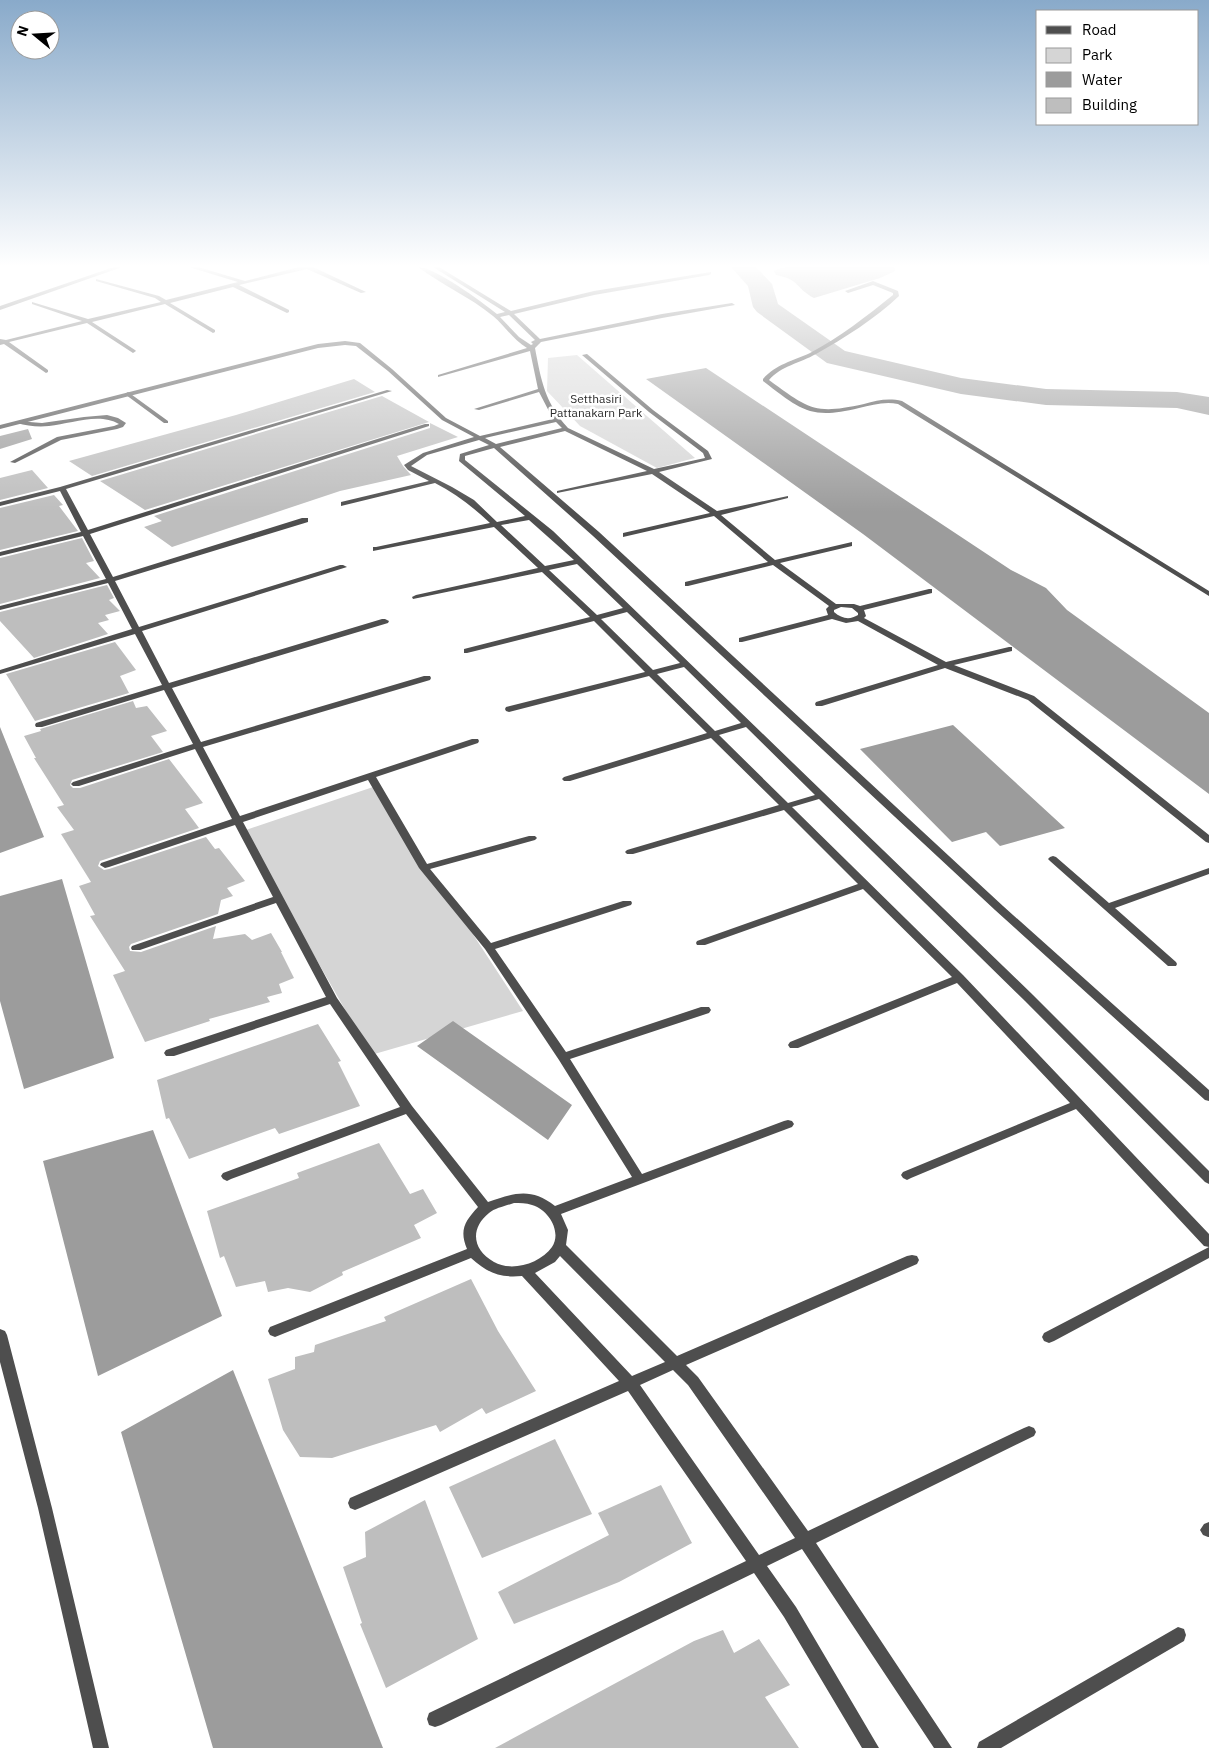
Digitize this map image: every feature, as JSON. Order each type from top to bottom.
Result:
[{"type":"street","points":[[13,349],[46,371]]},
{"type":"street","points":[[129,349],[133,351]]},
{"type":"street","points":[[0,426],[308,349]]},
{"type":"street","points":[[364,349],[444,419],[495,446],[596,534],[999,908],[1209,1097]]},
{"type":"street","points":[[440,376],[530,349]]},
{"type":"street","points":[[532,349],[540,390],[557,420],[566,429],[654,471],[716,514],[773,562],[834,606]]},
{"type":"street","points":[[821,349],[771,372],[765,380],[802,407],[815,412],[834,413],[890,399],[900,402],[1209,594]]},
{"type":"street","points":[[559,492],[704,462],[709,459],[706,452],[651,411],[585,355]]},
{"type":"street","points":[[0,504],[62,488],[389,390]]},
{"type":"street","points":[[477,409],[540,390]]},
{"type":"street","points":[[128,394],[166,422]]},
{"type":"street","points":[[13,462],[59,438],[115,428],[123,423],[120,420],[98,418],[41,425],[19,422]]},
{"type":"street","points":[[557,420],[478,438],[425,454],[407,465],[410,469],[450,488],[472,502],[596,618],[959,978],[1209,1242]]},
{"type":"street","points":[[0,554],[85,533],[427,425]]},
{"type":"street","points":[[566,429],[470,452],[462,455],[462,461],[531,517],[630,610],[1029,998],[1209,1179]]},
{"type":"street","points":[[344,504],[436,482]]},
{"type":"street","points":[[62,488],[136,632],[199,745],[277,899],[332,999],[408,1109],[485,1207]]},
{"type":"street","points":[[626,535],[786,497]]},
{"type":"street","points":[[376,549],[531,517]]},
{"type":"street","points":[[0,608],[110,580],[305,520]]},
{"type":"street","points":[[688,584],[850,544]]},
{"type":"street","points":[[416,596],[579,561]]},
{"type":"street","points":[[1,672],[343,567]]},
{"type":"street","points":[[859,609],[929,591]]},
{"type":"street","points":[[742,640],[832,616],[845,620],[858,618],[862,616],[862,612],[847,604],[834,606],[830,609],[832,616]]},
{"type":"street","points":[[467,651],[630,610]]},
{"type":"street","points":[[858,618],[945,666],[1030,698],[1209,840]]},
{"type":"street","points":[[39,725],[385,621]]},
{"type":"street","points":[[819,704],[945,666],[1009,650]]},
{"type":"street","points":[[509,709],[686,664]]},
{"type":"street","points":[[76,784],[199,745],[426,678]]},
{"type":"street","points":[[567,779],[746,724]]},
{"type":"street","points":[[105,866],[475,741]]},
{"type":"street","points":[[371,777],[424,868],[489,947],[563,1057],[640,1180]]},
{"type":"street","points":[[630,852],[820,796]]},
{"type":"street","points":[[424,868],[532,838]]},
{"type":"street","points":[[1053,859],[1172,964]]},
{"type":"street","points":[[1108,907],[1209,871]]},
{"type":"street","points":[[701,943],[865,885]]},
{"type":"street","points":[[136,948],[277,899]]},
{"type":"street","points":[[489,947],[627,904]]},
{"type":"street","points":[[794,1045],[959,978]]},
{"type":"street","points":[[170,1053],[332,999]]},
{"type":"street","points":[[563,1057],[705,1010]]},
{"type":"street","points":[[907,1175],[1078,1104]]},
{"type":"street","points":[[227,1176],[408,1109]]},
{"type":"street","points":[[553,1212],[788,1124]]},
{"type":"street","points":[[513,1198],[529,1199],[542,1203],[553,1212],[560,1222],[562,1234],[559,1246],[552,1257],[540,1266],[525,1271],[509,1272],[494,1269],[482,1262],[472,1252],[468,1240],[469,1228],[475,1217],[485,1207],[513,1198]]},
{"type":"street","points":[[559,1246],[693,1381],[805,1540],[944,1748]]},
{"type":"street","points":[[275,1331],[472,1252]]},
{"type":"street","points":[[1049,1337],[1209,1252]]},
{"type":"street","points":[[355,1503],[912,1260]]},
{"type":"street","points":[[525,1271],[631,1384],[790,1612],[871,1748]]},
{"type":"street","points":[[0,1335],[46,1508],[101,1748]]},
{"type":"street","points":[[435,1719],[1029,1432]]},
{"type":"street","points":[[985,1748],[1178,1635]]},
{"type":"green space","name":"Setthasiri Pattanakarn Park","points":[[577,355],[695,458],[657,468],[580,426],[547,391],[548,358]]},
{"type":"green space","points":[[376,786],[523,1011],[371,1055],[243,831]]},
{"type":"water","points":[[706,368],[1011,570],[1046,588],[1067,610],[1209,713],[1209,794],[863,534],[646,379]]},
{"type":"water","points":[[28,429],[32,439],[0,449],[0,436]]},
{"type":"water","points":[[953,725],[1065,828],[1000,846],[986,832],[952,842],[860,749]]},
{"type":"water","points":[[0,727],[44,837],[0,853]]},
{"type":"water","points":[[62,879],[114,1058],[24,1089],[0,1001],[0,896]]},
{"type":"water","points":[[453,1021],[572,1105],[548,1140],[417,1046]]},
{"type":"water","points":[[153,1130],[222,1316],[98,1376],[43,1161]]},
{"type":"water","points":[[233,1370],[383,1748],[213,1748],[121,1432]]},
{"type":"building","points":[[354,379],[375,392],[92,476],[69,461],[236,415]]},
{"type":"building","points":[[382,396],[429,422],[145,510],[100,481]]},
{"type":"building","points":[[430,423],[458,437],[397,456],[411,475],[340,491],[172,547],[144,527],[162,521],[154,516],[430,428]]},
{"type":"building","points":[[32,470],[48,488],[0,500],[0,478]]},
{"type":"building","points":[[54,495],[63,505],[59,506],[78,531],[0,550],[0,508]]},
{"type":"building","points":[[82,538],[94,561],[86,563],[100,578],[0,604],[0,558]]},
{"type":"building","points":[[107,585],[114,598],[109,600],[120,611],[105,615],[109,620],[98,623],[108,634],[34,658],[0,621],[0,612]]},
{"type":"building","points":[[115,642],[136,670],[120,676],[129,693],[35,721],[6,674]]},
{"type":"building","points":[[133,701],[136,708],[147,706],[167,731],[151,736],[163,752],[72,780],[70,785],[73,788],[80,788],[169,759],[203,803],[185,809],[199,828],[100,861],[98,866],[104,870],[109,869],[206,837],[215,849],[219,848],[245,881],[227,888],[233,896],[221,900],[218,914],[131,944],[129,947],[130,951],[141,952],[216,926],[213,939],[245,934],[252,940],[271,933],[294,978],[279,984],[282,993],[267,997],[270,1002],[209,1019],[210,1021],[145,1042],[113,975],[125,971],[90,916],[95,915],[79,886],[91,882],[61,834],[74,830],[57,807],[64,805],[34,758],[36,758],[24,736],[41,731],[40,729]]},
{"type":"building","points":[[318,1024],[341,1061],[338,1062],[360,1106],[279,1134],[275,1128],[189,1159],[169,1118],[166,1119],[157,1080]]},
{"type":"building","points":[[379,1143],[410,1194],[423,1189],[437,1213],[414,1225],[421,1238],[342,1272],[343,1275],[310,1292],[288,1288],[268,1292],[265,1281],[236,1287],[224,1256],[220,1258],[207,1211],[299,1178],[297,1173]]},
{"type":"building","points":[[471,1279],[498,1331],[536,1391],[486,1414],[482,1408],[440,1432],[436,1425],[332,1458],[300,1457],[283,1430],[268,1379],[295,1369],[295,1357],[314,1352],[315,1345],[386,1321],[384,1317]]},
{"type":"building","points":[[555,1439],[592,1514],[482,1558],[449,1487]]},
{"type":"building","points":[[661,1485],[692,1543],[619,1582],[514,1624],[498,1592],[609,1535],[598,1513]]},
{"type":"building","points":[[425,1500],[478,1639],[386,1688],[360,1624],[362,1623],[343,1567],[366,1557],[365,1532]]},
{"type":"building","points":[[723,1630],[734,1653],[759,1639],[790,1685],[765,1697],[799,1748],[495,1748],[694,1641]]},
{"type":"waterway","points":[[824,349],[836,357],[961,386],[1046,397],[1177,400],[1209,406]]}]
